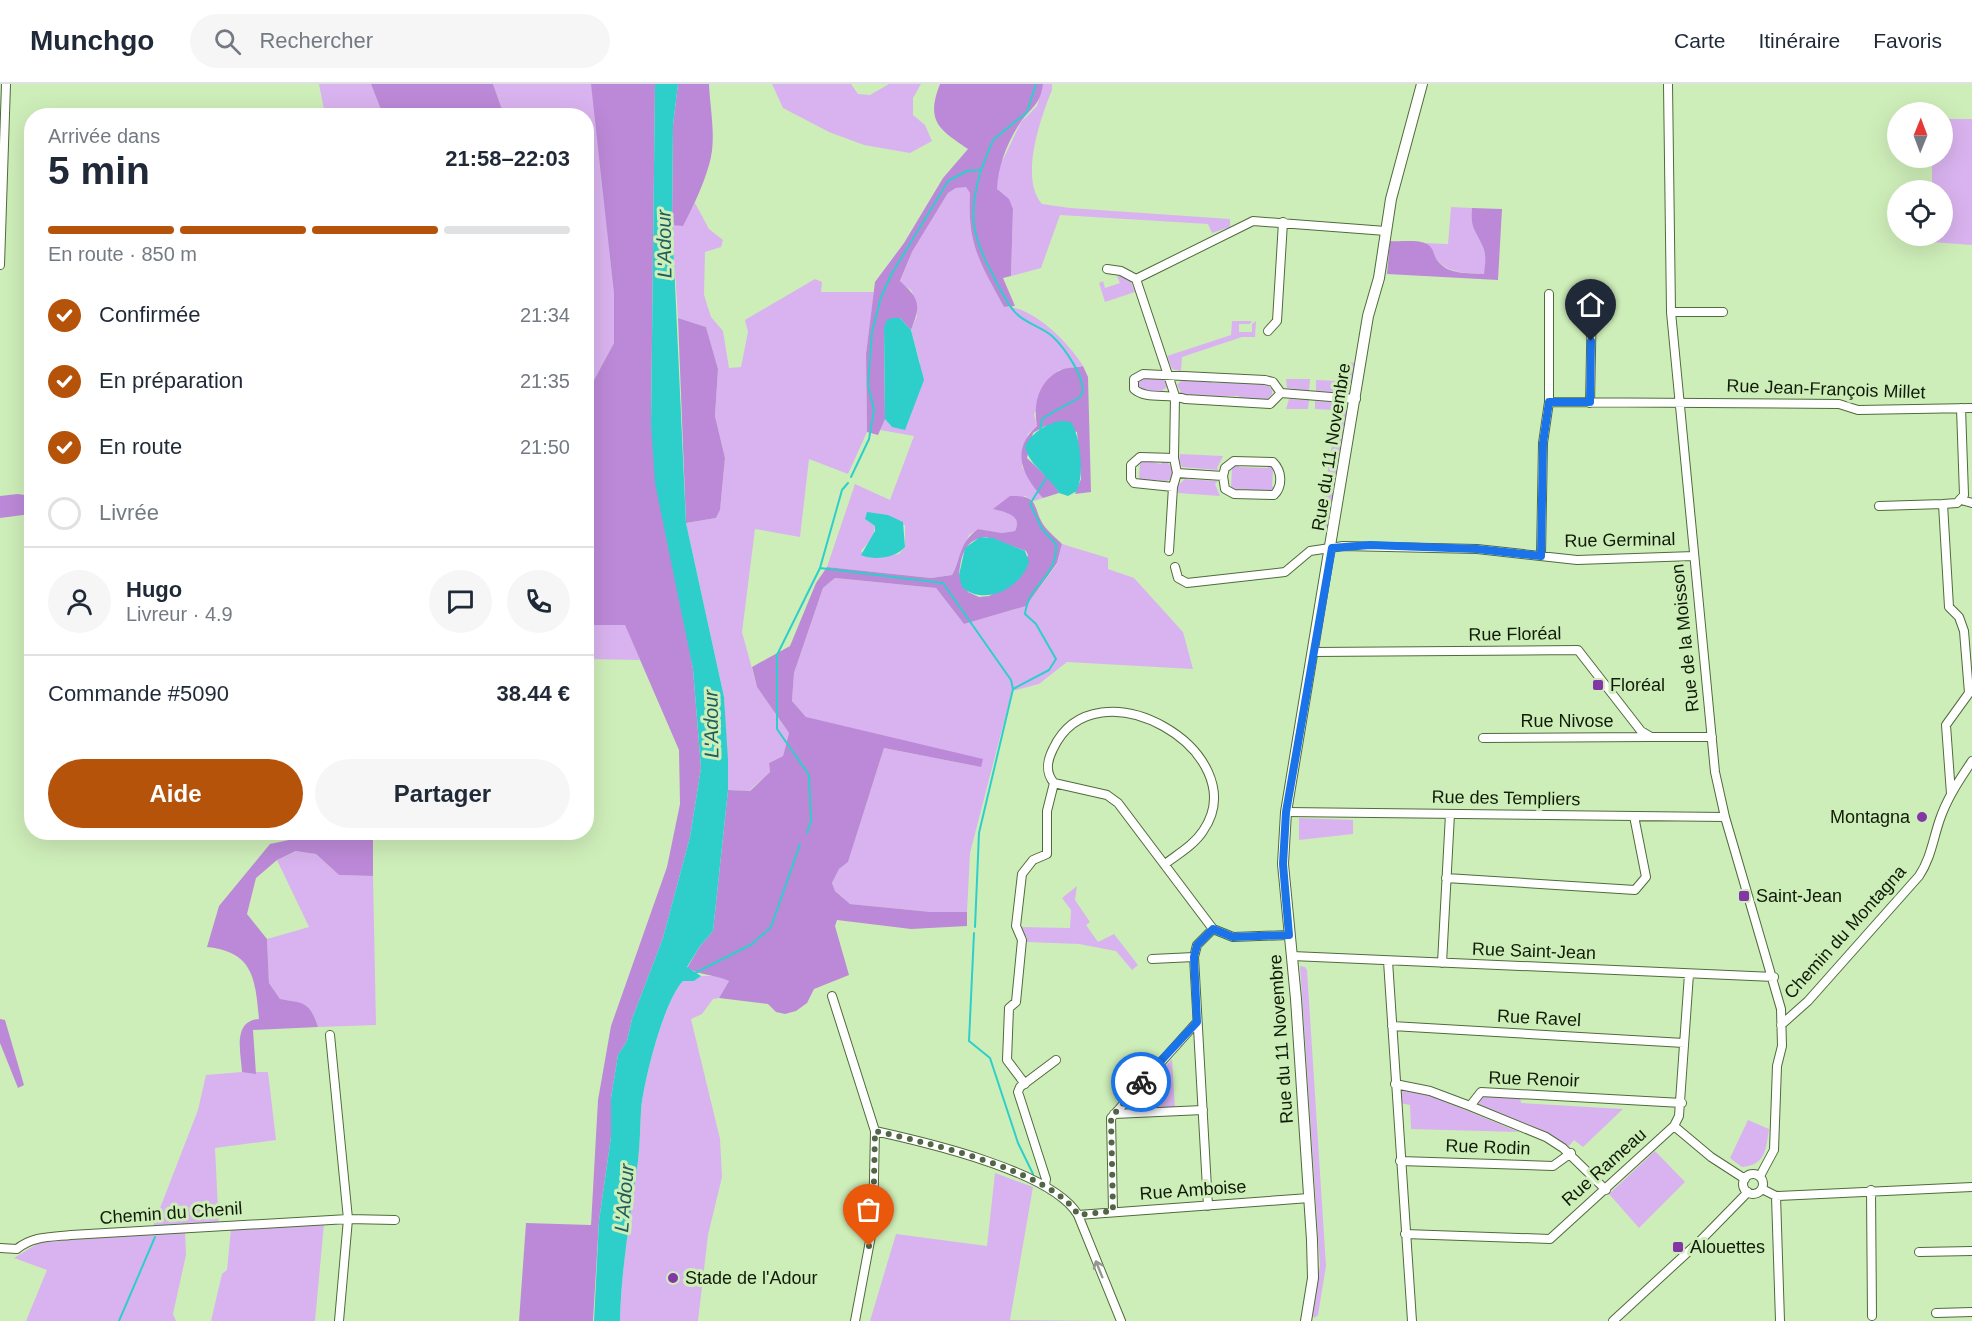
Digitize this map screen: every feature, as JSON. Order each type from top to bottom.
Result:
[{"type":"street","points":[[0,265],[6,84]]},
{"type":"street","name":"Rue du 11 Novembre","points":[[1306,1321],[1313,1278],[1292,956],[1283,864],[1286,812],[1332,548],[1367,325],[1379,278],[1398,170],[1422,84]]},
{"type":"street","name":"Rue de la Moisson","points":[[1668,84],[1671,312],[1712,737],[1719,794],[1774,977],[1781,1025],[1774,1150],[1760,1176]]},
{"type":"street","points":[[1136,279],[1253,220],[1386,231]]},
{"type":"street","points":[[1268,331],[1275,327],[1277,321],[1283,222]]},
{"type":"street","points":[[1107,269],[1121,271],[1136,279],[1170,375],[1175,396],[1174,458],[1177,473],[1173,487],[1169,550]]},
{"type":"street","points":[[1541,556],[1543,443],[1549,402],[1549,294]]},
{"type":"street","points":[[1590,402],[1592,300]]},
{"type":"street","points":[[1671,312],[1723,312]]},
{"type":"street","points":[[1281,393],[1270,404],[1185,399],[1175,396],[1141,394],[1134,389],[1137,375],[1170,375],[1265,380],[1273,382],[1281,393],[1356,399]]},
{"type":"street","name":"Rue Jean-François Millet","points":[[1549,402],[1839,404],[1858,410],[1972,408]]},
{"type":"street","points":[[1961,408],[1964,495],[1961,500]]},
{"type":"street","points":[[1173,487],[1134,483],[1131,465],[1140,457],[1174,458]]},
{"type":"street","points":[[1234,461],[1273,462],[1280,472],[1280,485],[1274,495],[1234,494],[1225,489],[1223,476],[1225,468],[1234,461]]},
{"type":"street","points":[[1177,473],[1223,476]]},
{"type":"street","points":[[1879,506],[1943,504],[1961,500],[1972,503]]},
{"type":"street","points":[[1943,504],[1949,607],[1959,617],[1964,631],[1969,693],[1946,725],[1951,794]]},
{"type":"street","name":"Rue Germinal","points":[[1175,567],[1179,578],[1187,583],[1285,572],[1310,551],[1370,545],[1477,549],[1576,560],[1694,556]]},
{"type":"street","name":"Rue Floréal","points":[[1313,652],[1578,650],[1641,731],[1651,737]]},
{"type":"street","points":[[1165,864],[1191,844],[1204,830],[1212,810],[1214,789],[1208,768],[1187,743],[1164,727],[1144,718],[1121,712],[1089,713],[1071,724],[1057,740],[1047,767],[1054,783],[1107,795],[1118,803],[1213,929],[1233,937],[1289,935]]},
{"type":"street","points":[[1651,737],[1712,737]]},
{"type":"street","name":"Rue Nivose","points":[[1483,738],[1651,737]]},
{"type":"street","name":"Chemin du Montagna","points":[[1781,1025],[1808,1002],[1919,876],[1928,863],[1941,817],[1951,794],[1972,761]]},
{"type":"street","points":[[1024,1084],[1007,1060],[1009,1008],[1016,1002],[1022,940],[1016,926],[1022,874],[1033,860],[1047,854],[1047,811],[1054,783]]},
{"type":"street","name":"Rue des Templiers","points":[[1286,812],[1725,817]]},
{"type":"street","points":[[1442,963],[1449,814]]},
{"type":"street","points":[[1446,878],[1635,890],[1646,877],[1634,816]]},
{"type":"street","points":[[1208,1206],[1194,957],[1197,945],[1213,929]]},
{"type":"street","name":"Rue Saint-Jean","points":[[1292,956],[1774,977]]},
{"type":"street","points":[[1152,959],[1194,957]]},
{"type":"street","points":[[1388,961],[1405,1234],[1413,1321]]},
{"type":"street","name":"Rue Rameau","points":[[1405,1234],[1550,1239],[1606,1190],[1674,1126],[1682,1103],[1689,974]]},
{"type":"street","points":[[832,996],[875,1131],[873,1225],[855,1321]]},
{"type":"street","points":[[1113,1211],[1111,1118],[1197,1022]]},
{"type":"street","name":"Rue Ravel","points":[[1392,1026],[1684,1043]]},
{"type":"street","points":[[330,1035],[348,1219],[339,1321]]},
{"type":"street","points":[[1045,1185],[1046,1179],[1019,1096],[1020,1088],[1024,1084],[1056,1060]]},
{"type":"street","name":"Rue Renoir","points":[[1395,1084],[1430,1091],[1470,1106],[1481,1092],[1682,1103]]},
{"type":"street","points":[[1470,1106],[1546,1137],[1571,1153],[1606,1190]]},
{"type":"street","points":[[1114,1114],[1203,1110]]},
{"type":"street","points":[[1674,1126],[1711,1156],[1745,1179]]},
{"type":"street","points":[[875,1131],[920,1141],[1045,1185],[1073,1207],[1078,1215],[1121,1321]]},
{"type":"street","name":"Rue Rodin","points":[[1400,1161],[1553,1166],[1571,1153]]},
{"type":"street","points":[[1750,1174],[1760,1176],[1764,1184],[1762,1189],[1754,1194],[1748,1192],[1743,1185],[1745,1179],[1750,1174]]},
{"type":"street","points":[[1762,1189],[1776,1196],[1972,1187]]},
{"type":"street","points":[[1871,1190],[1872,1316]]},
{"type":"street","points":[[1613,1321],[1693,1248],[1748,1192]]},
{"type":"street","points":[[1776,1196],[1780,1321]]},
{"type":"street","name":"Rue Amboise","points":[[1078,1215],[1309,1198]]},
{"type":"street","name":"Chemin du Chenil","points":[[0,1248],[9,1251],[35,1239],[71,1235],[348,1219],[395,1220]]},
{"type":"street","points":[[1918,1252],[1972,1251]]},
{"type":"street","points":[[1936,1313],[1954,1317],[1972,1312]]},
{"type":"shaded area","points":[[319,84],[371,84],[380,108],[324,108]]},
{"type":"shaded area","points":[[371,84],[493,84],[502,108],[380,108]]},
{"type":"shaded area","points":[[493,84],[591,84],[593,92],[614,294],[614,343],[594,380],[594,108],[502,108]]},
{"type":"shaded area","points":[[591,84],[655,84],[651,424],[693,669],[701,768],[690,837],[663,938],[632,1019],[627,1041],[618,1055],[611,1098],[611,1137],[599,1221],[593,1321],[519,1321],[526,1223],[591,1225],[598,1100],[611,1026],[667,867],[680,804],[679,750],[625,625],[594,625],[594,380],[614,343],[614,294]]},
{"type":"shaded area","points":[[678,84],[709,84],[713,135],[707,173],[683,226],[672,225],[673,125]]},
{"type":"shaded area","points":[[772,84],[851,84],[858,94],[870,95],[889,84],[921,84],[913,98],[913,115],[925,125],[932,141],[910,153],[864,145],[829,132],[783,108]]},
{"type":"shaded area","points":[[940,84],[1043,84],[1037,102],[1020,123],[1011,139],[1001,163],[998,180],[997,189],[1009,199],[1013,209],[1011,276],[1003,278],[1015,306],[1004,307],[988,278],[973,240],[970,193],[966,187],[956,188],[948,193],[912,252],[900,281],[912,293],[917,303],[911,330],[900,318],[884,327],[885,419],[878,435],[867,432],[866,354],[875,282],[904,243],[943,178],[968,149],[938,124],[934,108]]},
{"type":"shaded area","points":[[1043,84],[1052,84],[1052,90],[1038,131],[1032,164],[1035,193],[1042,204],[1230,219],[1230,227],[1212,233],[1208,224],[1060,215],[1041,268],[1011,276],[1013,209],[997,189],[997,172],[1021,122],[1037,106]]},
{"type":"shaded area","points":[[1953,119],[1972,119],[1972,245],[1953,244],[1953,180],[1932,180],[1932,168],[1953,168]]},
{"type":"shaded area","points":[[966,186],[970,193],[973,240],[988,278],[1004,307],[1026,312],[1049,327],[1069,347],[1083,366],[1059,370],[1034,414],[1037,426],[1028,434],[1022,467],[1043,498],[1034,501],[1025,496],[994,509],[1008,513],[1015,518],[1017,526],[1015,531],[1002,533],[978,529],[969,535],[952,575],[931,578],[827,567],[855,484],[890,500],[914,436],[880,430],[885,419],[892,427],[920,363],[911,330],[917,316],[912,291],[900,282],[912,252],[948,193]],"holes":[[[865,519],[905,525],[905,547],[899,554],[870,558],[861,551],[873,537],[875,526]]]},
{"type":"shaded area","points":[[695,203],[709,229],[723,240],[721,247],[705,252],[704,295],[711,317],[723,331],[729,368],[741,367],[748,332],[745,320],[815,279],[822,282],[821,292],[874,292],[866,354],[867,432],[848,474],[809,459],[800,537],[755,529],[742,632],[757,687],[789,733],[783,756],[769,763],[770,772],[749,791],[728,790],[724,697],[686,523],[716,518],[720,510],[725,458],[715,416],[718,369],[706,327],[678,318],[672,225],[683,225]]},
{"type":"shaded area","points":[[1451,207],[1472,208],[1472,224],[1485,252],[1485,274],[1458,272],[1445,267],[1425,243],[1448,244]]},
{"type":"shaded area","points":[[1472,208],[1502,209],[1498,280],[1387,274],[1390,241],[1409,241],[1423,242],[1429,246],[1441,265],[1452,271],[1484,274],[1485,252],[1472,224]]},
{"type":"shaded area","points":[[1117,276],[1124,276],[1130,280],[1135,292],[1105,302],[1099,283],[1103,281],[1105,288],[1120,283]]},
{"type":"shaded area","points":[[678,318],[706,327],[718,369],[715,416],[725,458],[720,510],[716,518],[686,523]]},
{"type":"shaded area","points":[[1232,321],[1252,321],[1250,324],[1239,324],[1239,332],[1252,332],[1252,324],[1256,321],[1255,337],[1242,337],[1182,357],[1181,371],[1172,369],[1167,356],[1231,335]]},
{"type":"shaded area","points":[[1346,362],[1356,363],[1352,381],[1345,390],[1316,391],[1316,380],[1339,381],[1343,376]]},
{"type":"shaded area","points":[[1083,366],[1088,377],[1091,492],[1075,494],[1081,479],[1077,432],[1045,426],[1033,433],[1027,458],[1054,484],[1059,493],[1043,498],[1029,480],[1021,453],[1029,435],[1037,426],[1037,402],[1046,381],[1061,370]]},
{"type":"shaded area","points":[[1140,378],[1165,379],[1167,387],[1160,392],[1144,391],[1138,385]]},
{"type":"shaded area","points":[[1184,378],[1211,380],[1212,383],[1266,383],[1272,390],[1272,394],[1266,401],[1239,399],[1239,396],[1183,396],[1177,385]]},
{"type":"shaded area","points":[[1286,379],[1310,379],[1309,391],[1287,388]]},
{"type":"shaded area","points":[[1289,399],[1309,400],[1308,409],[1286,409]]},
{"type":"shaded area","points":[[1315,401],[1341,402],[1344,408],[1349,410],[1329,531],[1321,533],[1318,530],[1337,414],[1333,410],[1315,409]]},
{"type":"shaded area","points":[[1180,454],[1223,456],[1218,470],[1182,467],[1179,461]]},
{"type":"shaded area","points":[[1143,460],[1161,464],[1162,461],[1167,461],[1173,470],[1171,479],[1160,484],[1159,480],[1142,482],[1139,479],[1140,462]]},
{"type":"shaded area","points":[[1239,463],[1239,467],[1267,468],[1271,465],[1276,471],[1273,471],[1272,486],[1276,488],[1273,492],[1239,489],[1238,492],[1231,488],[1232,467]]},
{"type":"shaded area","points":[[1185,479],[1218,481],[1215,484],[1220,496],[1178,493],[1177,486]]},
{"type":"shaded area","points":[[24,495],[24,515],[0,518],[0,496]]},
{"type":"shaded area","points":[[1010,496],[1020,496],[1031,500],[1045,527],[1062,544],[1057,563],[1026,606],[964,624],[936,588],[835,578],[823,588],[794,673],[792,701],[806,717],[983,759],[981,767],[884,748],[848,862],[839,869],[832,883],[835,891],[850,904],[931,912],[967,912],[967,926],[911,929],[837,920],[835,926],[849,975],[814,989],[807,1003],[796,1011],[785,1014],[776,1012],[768,1004],[719,998],[729,981],[687,968],[700,946],[713,931],[728,790],[750,791],[770,772],[769,763],[783,756],[789,733],[757,687],[752,667],[790,646],[816,583],[827,567],[931,578],[952,575],[964,545],[978,529],[1002,533],[1015,531],[1017,521],[1015,518],[993,509]],"holes":[[[986,537],[1026,551],[1028,555],[1016,581],[989,596],[979,597],[968,592],[959,575],[965,550],[968,545],[979,538]]]},
{"type":"shaded area","points":[[1062,544],[1108,558],[1108,569],[1134,578],[1183,632],[1193,669],[1067,662],[1039,684],[1012,691],[970,853],[967,912],[931,912],[850,904],[835,891],[832,883],[839,869],[848,862],[884,748],[981,767],[806,717],[792,701],[794,673],[823,588],[835,578],[936,588],[964,624],[1026,606],[1057,564]]},
{"type":"shaded area","points":[[625,624],[640,660],[594,659],[594,625]]},
{"type":"shaded area","points":[[1299,818],[1353,820],[1353,834],[1299,840]]},
{"type":"shaded area","points":[[289,840],[373,840],[373,876],[339,875],[316,854],[296,851],[277,860],[256,878],[247,914],[267,939],[269,983],[280,999],[300,1003],[309,1008],[318,1027],[253,1030],[256,1074],[242,1072],[240,1047],[241,1032],[245,1025],[259,1019],[253,980],[243,961],[223,950],[207,947],[219,906],[270,844]]},
{"type":"shaded area","points":[[297,851],[316,854],[339,875],[373,876],[376,1025],[318,1027],[312,1013],[305,1005],[280,999],[269,983],[267,939],[309,927],[277,860]]},
{"type":"shaded area","points":[[1077,886],[1075,900],[1090,922],[1086,925],[1098,942],[1114,934],[1138,965],[1132,970],[1116,951],[1079,944],[1027,942],[1027,937],[1020,931],[1020,927],[1070,928],[1071,910],[1062,898]]},
{"type":"shaded area","points":[[1300,966],[1307,970],[1326,1266],[1318,1315],[1314,1318],[1312,1314],[1320,1265]]},
{"type":"shaded area","points":[[701,976],[719,976],[729,981],[719,998],[713,999],[702,1014],[691,1019],[720,1139],[722,1177],[708,1235],[698,1321],[620,1321],[624,1261],[639,1155],[641,1111],[650,1063],[662,1023],[676,991],[683,981],[694,981]]},
{"type":"shaded area","points":[[0,1019],[5,1020],[24,1085],[18,1088],[0,1043]]},
{"type":"shaded area","points":[[1172,1059],[1175,1109],[1140,1110],[1135,1107],[1137,1098]]},
{"type":"shaded area","points":[[268,1072],[276,1140],[215,1148],[219,1229],[185,1230],[186,1255],[173,1314],[176,1321],[26,1321],[47,1270],[14,1258],[40,1242],[150,1234],[198,1110],[206,1075]]},
{"type":"shaded area","points":[[1405,1089],[1429,1095],[1519,1132],[1411,1129],[1410,1105],[1400,1103],[1401,1091]]},
{"type":"shaded area","points":[[1484,1095],[1520,1097],[1521,1103],[1623,1109],[1583,1147],[1574,1140],[1569,1146],[1479,1106],[1477,1102]]},
{"type":"shaded area","points":[[1748,1120],[1769,1129],[1763,1155],[1756,1163],[1742,1167],[1730,1158]]},
{"type":"shaded area","points":[[1655,1151],[1685,1182],[1639,1228],[1609,1194]]},
{"type":"shaded area","points":[[995,1173],[1033,1187],[1010,1320],[1106,1321],[870,1321],[896,1234],[987,1246]]},
{"type":"shaded area","points":[[324,1224],[315,1321],[211,1321],[222,1274],[227,1270],[231,1229]]},
{"type":"water","name":"L'Adour","points":[[655,84],[678,84],[673,125],[672,219],[686,523],[724,697],[728,790],[713,931],[687,967],[701,976],[694,981],[683,981],[676,991],[662,1023],[646,1082],[624,1261],[620,1321],[594,1321],[599,1221],[611,1137],[611,1098],[618,1055],[627,1041],[632,1019],[663,938],[690,837],[701,768],[693,669],[655,483],[651,424]]},
{"type":"water","points":[[900,318],[911,330],[924,380],[905,430],[892,427],[885,419],[884,327],[887,320]]},
{"type":"water","points":[[1061,421],[1071,422],[1077,437],[1080,456],[1077,491],[1068,496],[1059,493],[1035,465],[1025,446],[1040,429]]},
{"type":"water","points":[[867,512],[888,515],[903,522],[905,547],[901,551],[884,557],[872,558],[861,555],[875,531],[875,526],[865,519]]},
{"type":"water","points":[[980,537],[993,538],[1025,551],[1029,562],[1025,571],[1010,587],[991,595],[971,593],[962,587],[959,575],[965,548]]},
{"type":"waterway","points":[[851,477],[869,439],[874,410],[868,385],[872,332],[881,297],[891,275],[948,181],[967,171],[981,170],[993,140],[1027,112],[1036,84]]},
{"type":"waterway","points":[[981,170],[973,212],[976,236],[986,261],[1011,307],[1022,319],[1048,333],[1068,355],[1078,373],[1083,390],[1081,396],[1042,419],[1040,432]]},
{"type":"waterway","points":[[1013,689],[1049,670],[1056,659],[1036,624],[1025,614],[1032,594],[1053,565],[1055,555],[1056,544],[1042,529],[1030,504],[1048,475]]},
{"type":"waterway","points":[[807,833],[811,821],[809,775],[777,729],[777,655],[820,568],[842,490],[848,483]]},
{"type":"waterway","points":[[820,568],[943,583],[1011,680],[1013,689],[979,833],[975,927]]},
{"type":"waterway","points":[[695,973],[752,944],[771,927],[800,844]]},
{"type":"waterway","points":[[974,933],[969,1041],[990,1058],[1018,1143],[1033,1174]]},
{"type":"waterway","points":[[119,1321],[155,1237]]},
{"type":"way so far","points":[[869,1246],[873,1225],[875,1131],[920,1141],[1035,1180],[1054,1191],[1073,1207],[1078,1215],[1113,1211],[1111,1118],[1141,1082]]},
{"type":"place","name":"Floréal","points":[[1598,685]]},
{"type":"place","name":"Montagna","points":[[1922,817]]},
{"type":"place","name":"Saint-Jean","points":[[1744,896]]},
{"type":"place","name":"Alouettes","points":[[1678,1247]]},
{"type":"place","name":"Stade de l'Adour","points":[[673,1278]]},
{"type":"route","points":[[1141,1082],[1197,1022],[1194,957],[1197,945],[1213,929],[1233,937],[1289,935],[1283,864],[1286,812],[1332,548],[1370,545],[1477,549],[1541,556],[1543,443],[1547,429],[1549,402],[1590,402],[1591,341]]}]
